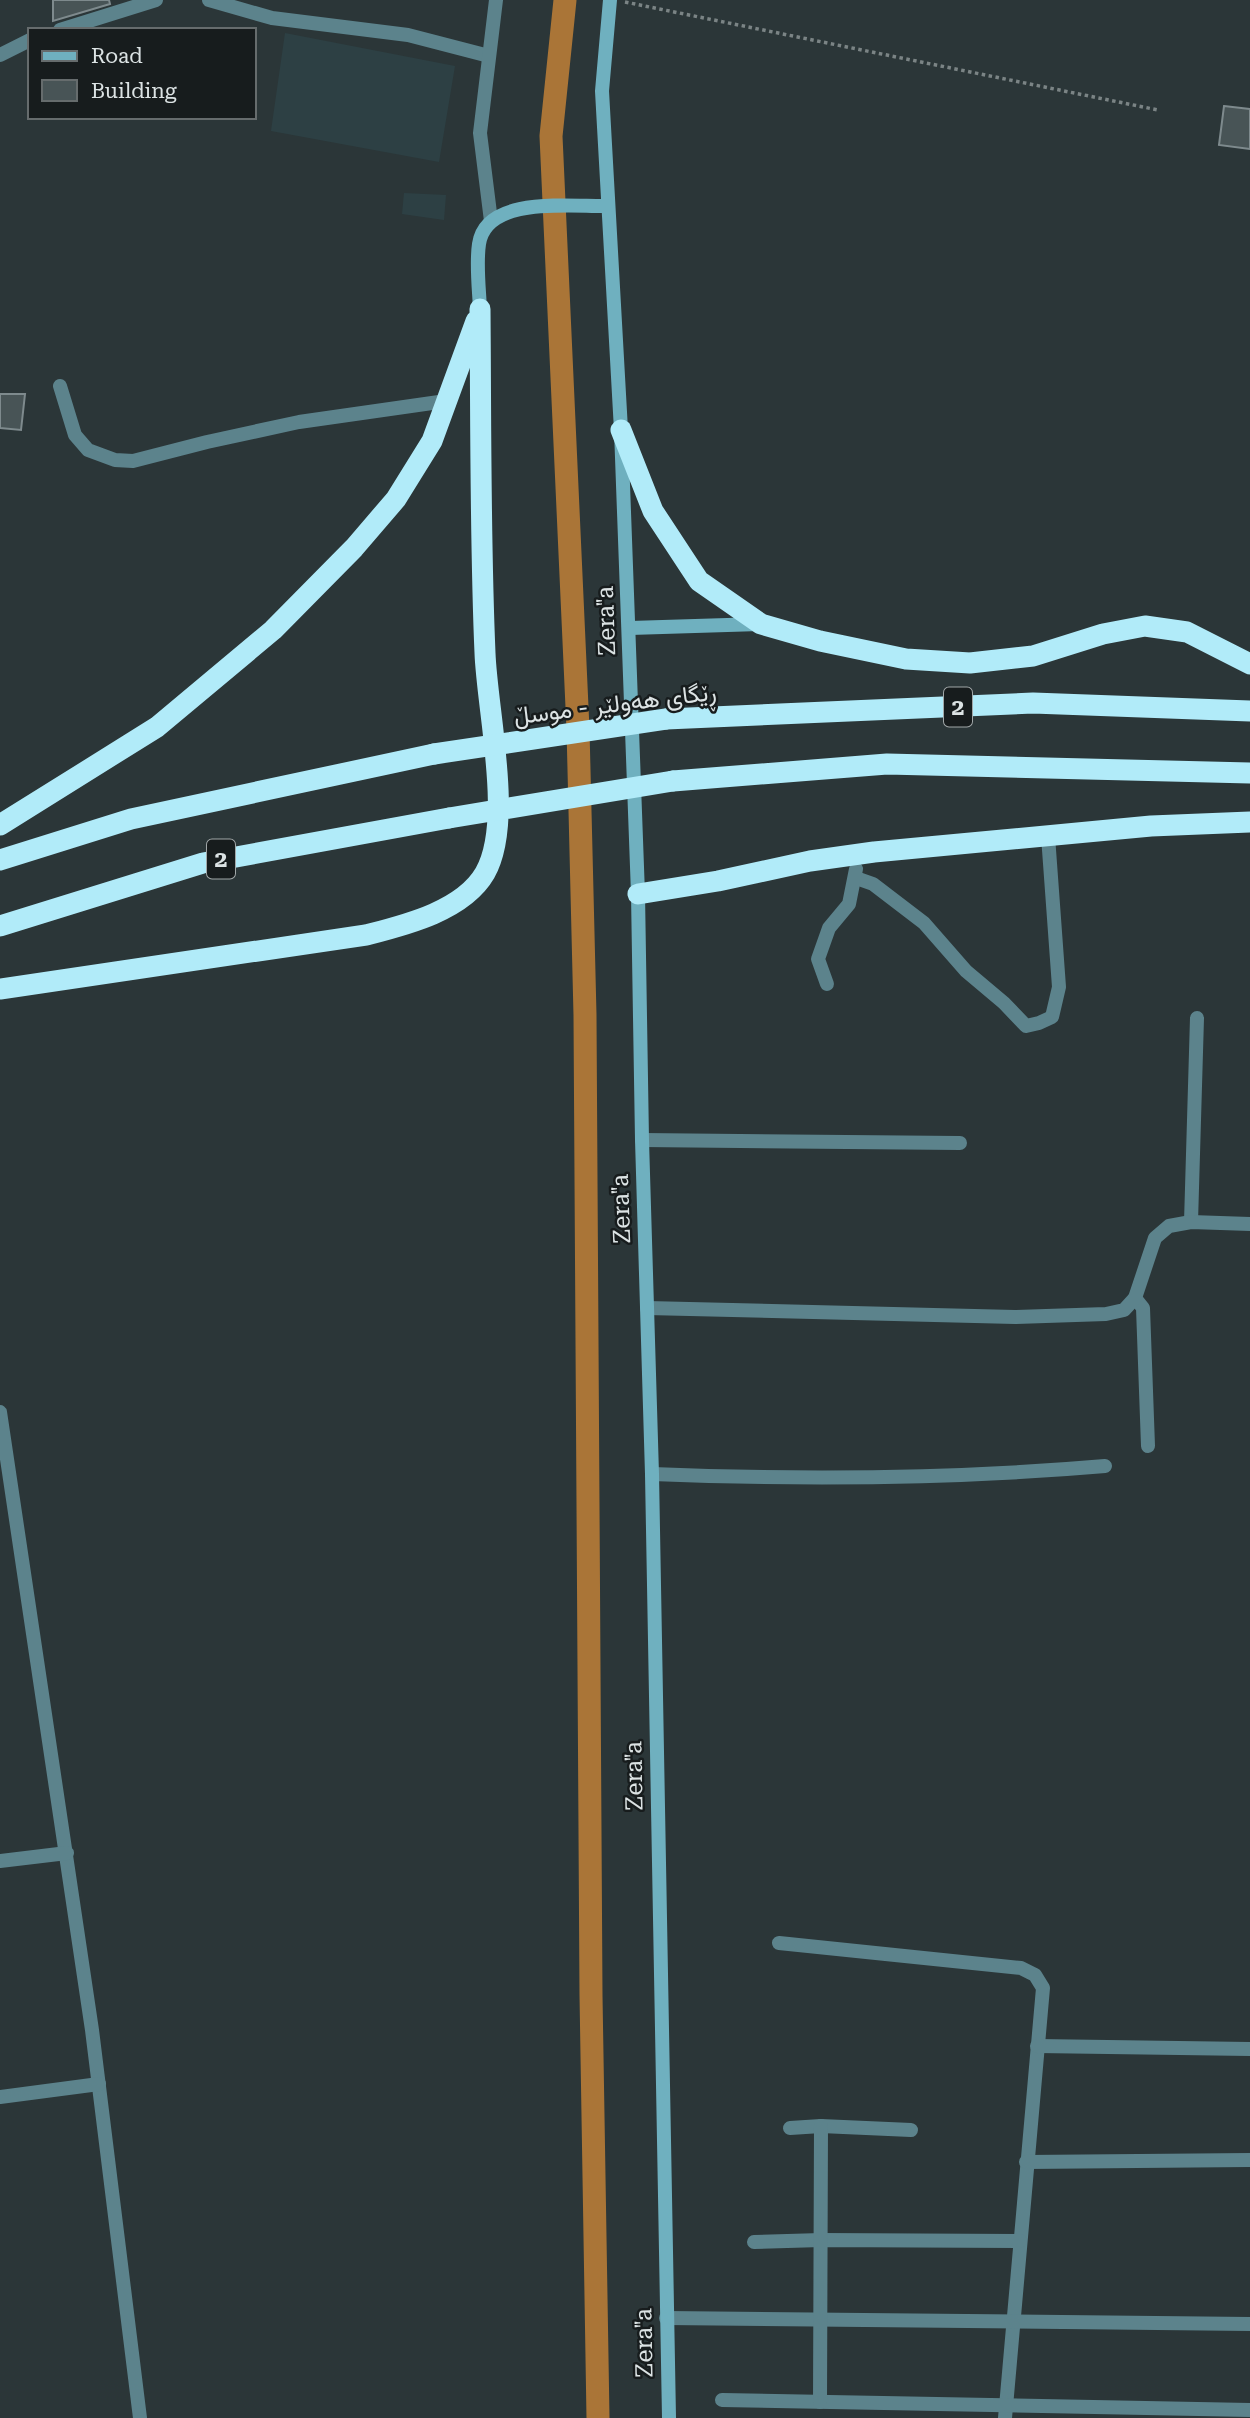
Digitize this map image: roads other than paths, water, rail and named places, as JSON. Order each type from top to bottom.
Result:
[{"type":"highway","points":[[0,825],[157,727],[273,630],[354,548],[396,499],[432,441],[480,309]]},
{"type":"highway","points":[[0,989],[366,935],[420,920],[460,899],[484,873],[497,840],[497,765],[485,655],[480,309]]},
{"type":"highway","points":[[621,430],[653,511],[699,581],[761,624],[820,641],[906,659],[970,663],[1033,656],[1103,634],[1145,626],[1186,632],[1250,664]]},
{"type":"highway","name":"ڕێگای هەولێر - موسڵ","points":[[0,860],[131,819],[435,754],[666,719],[1033,703],[1250,711]]},
{"type":"highway","name":"2","points":[[0,926],[203,863],[673,781],[887,764],[1250,773]]},
{"type":"highway","points":[[638,894],[857,854],[1151,826],[1250,822]]},
{"type":"street","points":[[66,28],[156,0]]},
{"type":"street","points":[[209,0],[272,18],[408,34],[489,56]]},
{"type":"street","points":[[491,221],[480,134],[496,0]]},
{"type":"street","name":"Zera\"a","points":[[617,1],[602,91],[630,628],[638,894],[652,1474],[669,2418]]},
{"type":"street","points":[[0,55],[28,41]]},
{"type":"street","points":[[480,309],[479,243],[483,230],[491,221],[517,208],[608,206]]},
{"type":"street","points":[[60,386],[75,435],[88,450],[115,460],[133,461],[299,422],[446,401]]},
{"type":"street","points":[[630,628],[761,624]]},
{"type":"street","points":[[856,878],[873,884],[924,923],[965,971],[1004,1003],[1026,1026],[1052,1017],[1059,987],[1048,836]]},
{"type":"street","points":[[827,984],[818,959],[829,928],[849,904],[856,878],[857,854]]},
{"type":"street","points":[[1191,1222],[1197,1018]]},
{"type":"street","points":[[642,1140],[960,1143]]},
{"type":"street","points":[[647,1308],[1015,1317],[1106,1314],[1124,1310],[1135,1298],[1155,1238],[1169,1226],[1191,1222],[1250,1224]]},
{"type":"street","points":[[1135,1298],[1143,1308],[1148,1446]]},
{"type":"street","points":[[0,1412],[99,2084],[140,2418]]},
{"type":"street","points":[[652,1474],[873,1479],[1010,1474],[1105,1466]]},
{"type":"street","points":[[0,1861],[66,1853]]},
{"type":"street","points":[[779,1943],[1021,1968],[1035,1975],[1043,1988],[1005,2412]]},
{"type":"street","points":[[1037,2046],[1250,2049]]},
{"type":"street","points":[[0,2097],[99,2084]]},
{"type":"street","points":[[820,2402],[821,2126]]},
{"type":"street","points":[[790,2128],[821,2126],[911,2130]]},
{"type":"street","points":[[1026,2162],[1250,2161]]},
{"type":"street","points":[[754,2242],[1020,2241]]},
{"type":"street","points":[[666,2318],[1250,2324]]},
{"type":"street","points":[[722,2400],[820,2402],[1005,2412],[1250,2410]]},
{"type":"waterway","points":[[565,0],[551,136],[578,729],[585,1015],[591,1995],[598,2418]]}]
